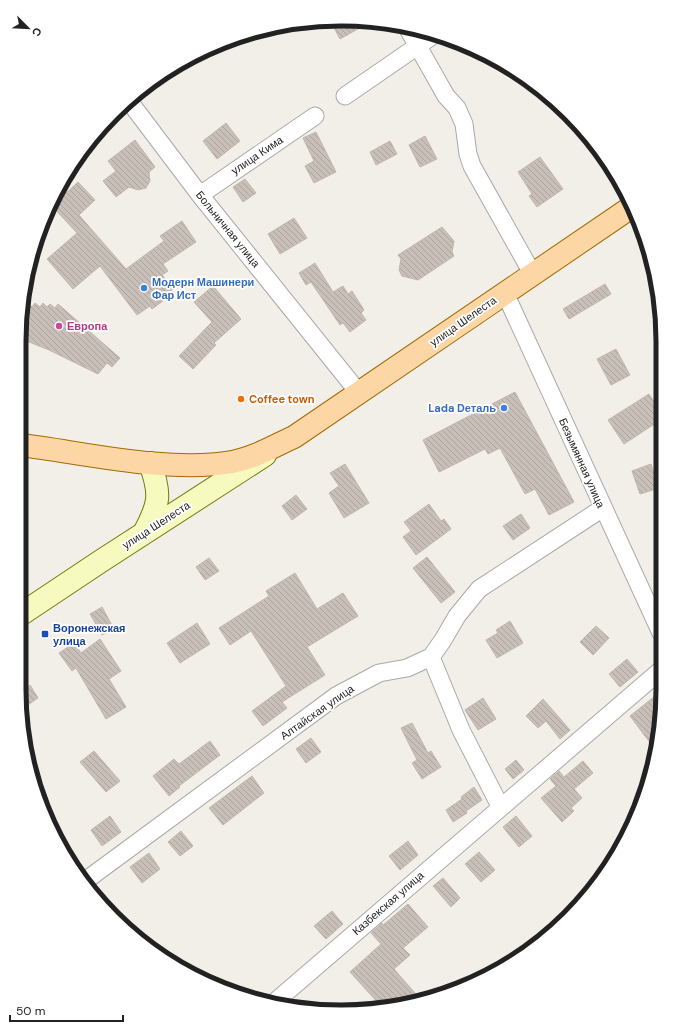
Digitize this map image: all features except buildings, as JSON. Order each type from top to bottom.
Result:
[{"type":"main road","name":"улица Шелеста","points":[[26,611],[144,532],[294,437],[532,273],[627,210]]},
{"type":"main road","name":"улица Шелеста","points":[[26,446],[150,463],[232,462],[253,456],[294,437]]},
{"type":"main road","points":[[144,532],[154,515],[158,501],[157,486],[150,463]]},
{"type":"street","points":[[411,34],[446,96],[457,108],[464,124],[468,154],[472,166],[532,273]]},
{"type":"street","points":[[345,96],[428,39]]},
{"type":"street","name":"Больничная улица","points":[[132,105],[200,195],[359,393]]},
{"type":"street","name":"улица Кима","points":[[200,195],[315,116]]},
{"type":"street","name":"Безымянная улица","points":[[505,293],[656,622]]},
{"type":"street","name":"Алтайская улица","points":[[88,878],[336,696],[379,673],[407,668],[431,657],[444,640],[460,611],[479,589],[603,508]]},
{"type":"street","points":[[431,657],[461,730],[500,806]]},
{"type":"street","name":"Казбекская улица","points":[[279,999],[500,806],[656,673]]},
{"type":"place","name":"Модерн Машинери Фар Ист","points":[[144,288]]},
{"type":"place","name":"Европа","points":[[59,326]]},
{"type":"place","name":"Coffee town","points":[[241,399]]},
{"type":"place","name":"Lada Dеталь","points":[[504,408]]},
{"type":"place","name":"Воронежская улица","points":[[45,634]]}]
